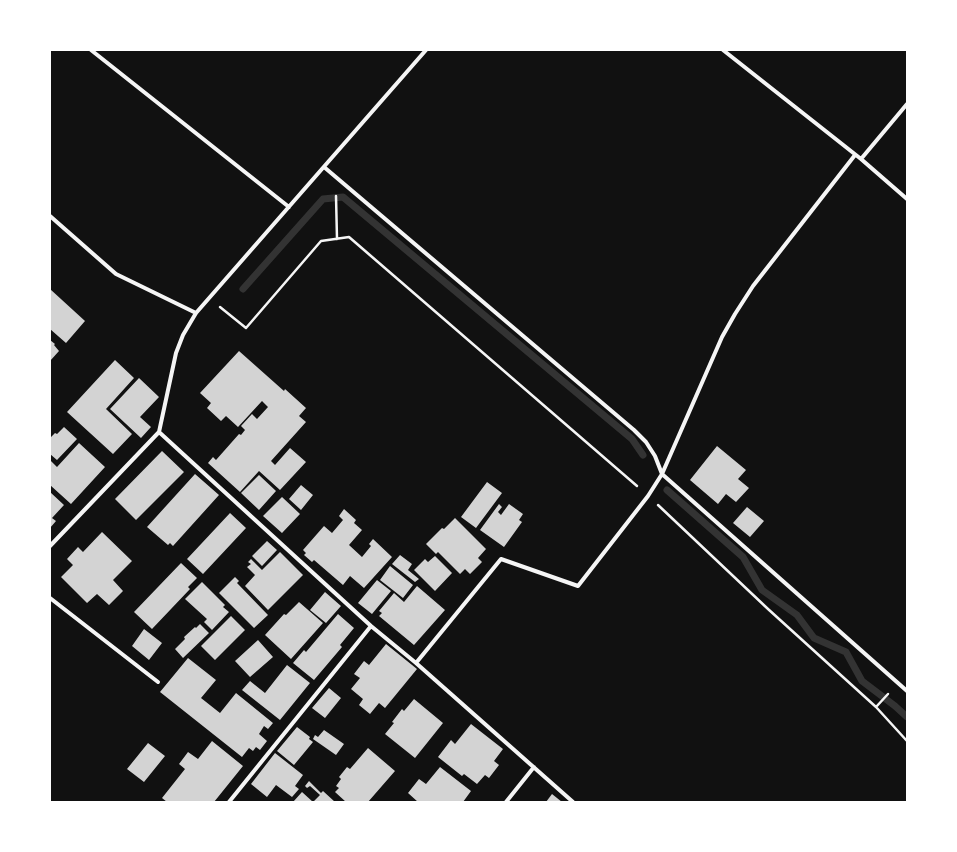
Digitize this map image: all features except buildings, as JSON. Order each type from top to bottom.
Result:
[{"type":"street","points":[[91,50],[289,207]]},
{"type":"street","points":[[50,546],[159,432],[176,353],[183,335],[196,313],[426,50]]},
{"type":"street","points":[[723,50],[861,159],[907,199]]},
{"type":"street","points":[[861,159],[907,104]]},
{"type":"street","points":[[416,663],[501,559],[578,586],[648,496],[662,474],[722,337],[735,314],[753,286],[855,155]]},
{"type":"street","points":[[324,167],[634,430],[646,442],[655,456],[662,474],[907,691]]},
{"type":"street","points":[[50,216],[116,274],[196,313]]},
{"type":"street","points":[[159,432],[371,626],[416,663],[573,802]]},
{"type":"street","points":[[50,598],[158,682]]},
{"type":"street","points":[[229,802],[371,626]]},
{"type":"street","points":[[506,802],[534,767]]},
{"type":"path","points":[[335,176],[337,239]]},
{"type":"path","points":[[209,298],[246,328],[321,242],[349,237],[648,496],[768,610],[876,707],[907,741]]},
{"type":"waterway","points":[[243,289],[323,199],[343,197],[632,439],[643,455]]},
{"type":"waterway","points":[[667,490],[743,557],[762,590],[797,615],[814,638],[846,652],[862,681],[907,717]]}]
